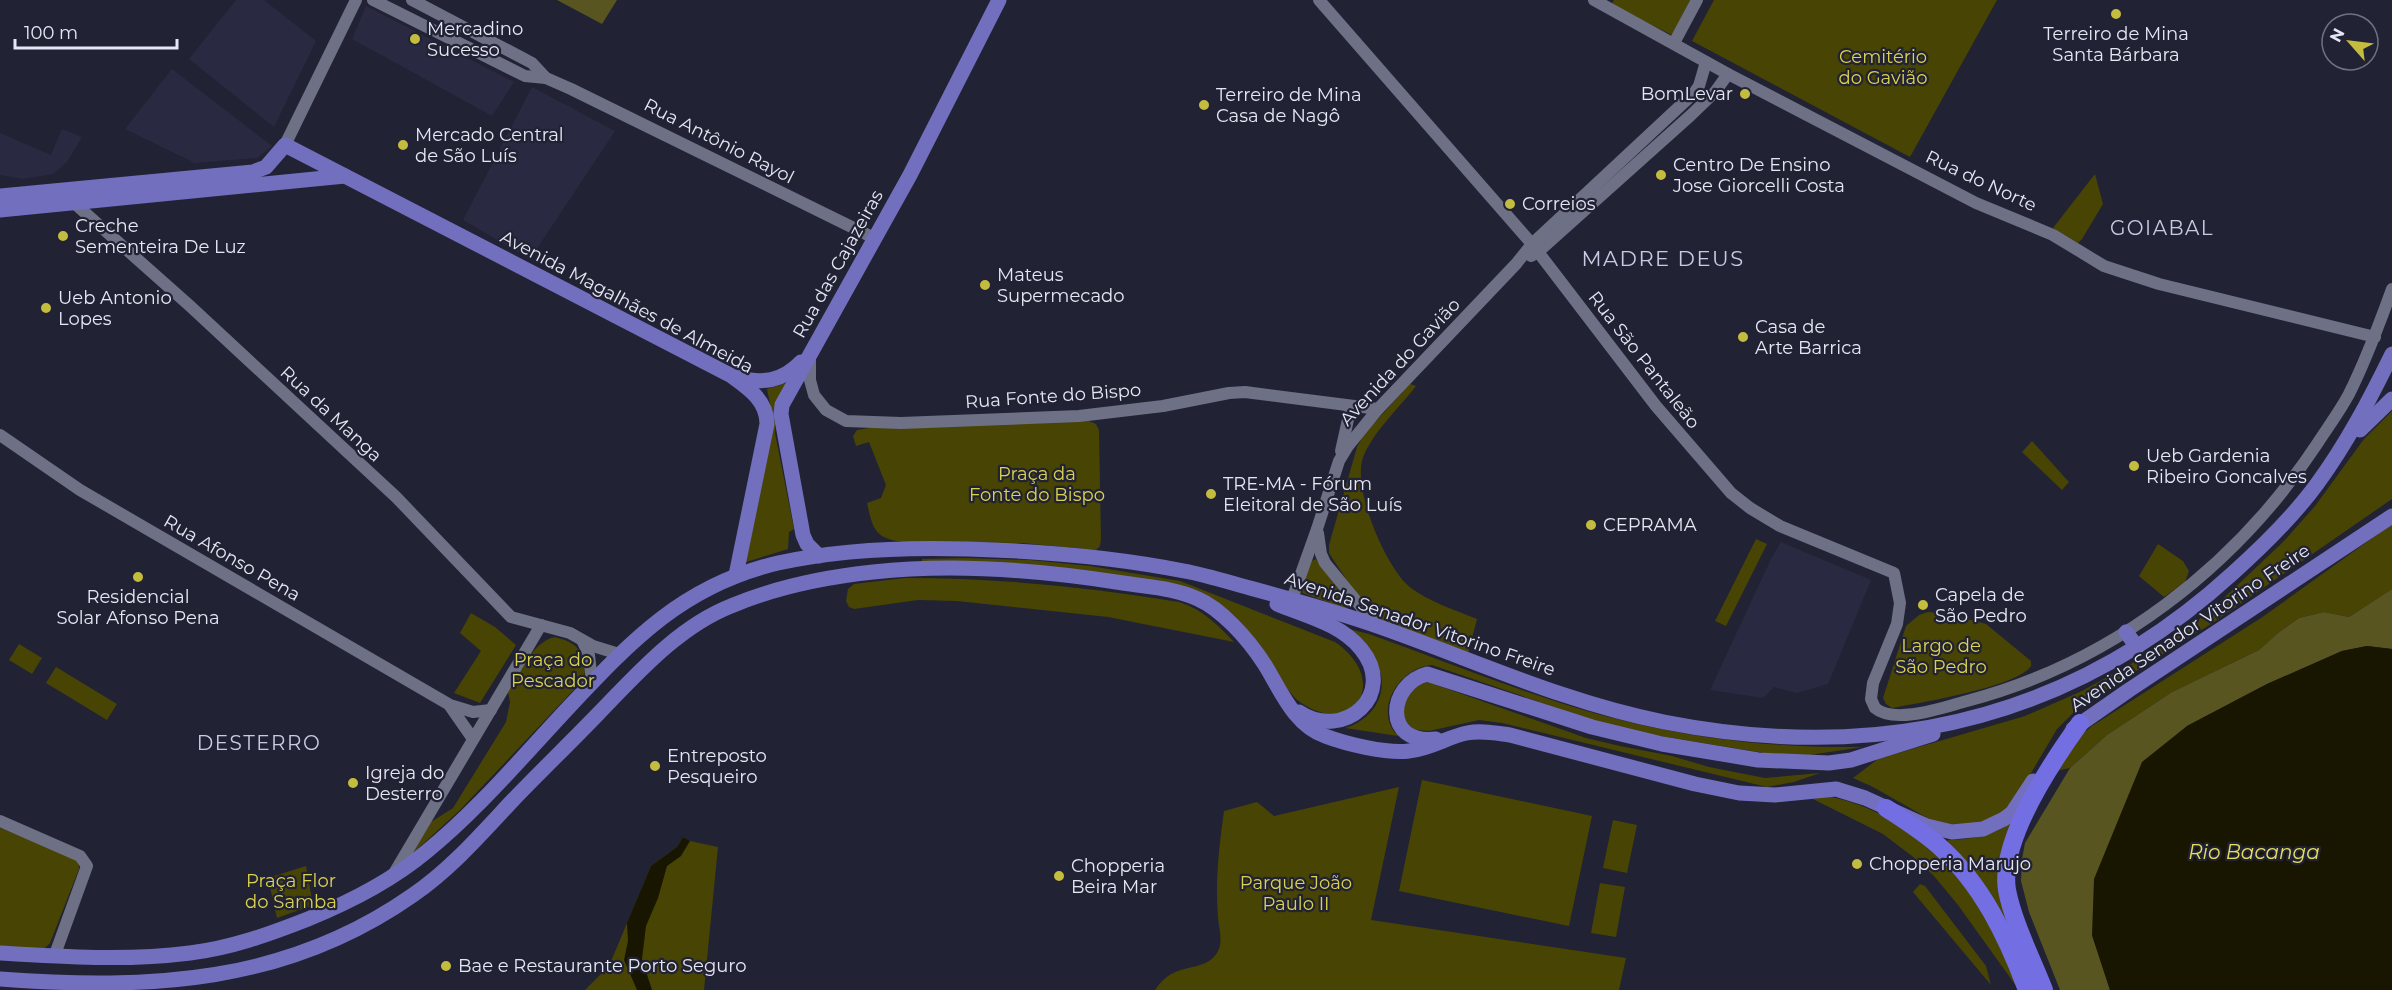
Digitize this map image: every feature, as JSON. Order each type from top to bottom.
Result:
[{"type":"highway","points":[[2044,990],[2010,898],[2006,878],[2007,863],[2017,830],[2059,755],[2080,723]]},
{"type":"highway","points":[[1886,808],[1939,846],[1960,867],[2001,928],[2027,990]]},
{"type":"main road","name":"Rua das Cajazeiras","points":[[819,556],[807,544],[803,535],[782,414],[784,402],[910,175],[999,0]]},
{"type":"main road","name":"Avenida Magalhães de Almeida","points":[[285,145],[730,375],[760,399],[767,418],[736,576]]},
{"type":"main road","points":[[0,210],[71,196],[253,172],[266,167],[285,145]]},
{"type":"main road","points":[[0,196],[71,196],[345,176]]},
{"type":"main road","points":[[730,375],[764,382],[777,379],[796,367],[814,346]]},
{"type":"main road","name":"Avenida Senador Vitorino Freire","points":[[0,953],[134,958],[195,952],[236,944],[272,933],[330,910],[391,878],[448,833],[619,654],[680,603],[736,576],[774,564],[819,556],[894,548],[1011,550],[1107,558],[1193,572],[1292,599],[1377,626],[1559,693],[1622,712],[1667,723],[1738,733],[1813,739],[1875,736],[1933,726],[2018,705],[2064,687],[2137,647],[2169,626],[2215,590],[2289,519],[2316,486],[2368,404],[2392,354]]},
{"type":"main road","points":[[2316,486],[2369,419],[2392,399]]},
{"type":"main road","name":"Avenida Senador Vitorino Freire","points":[[1,979],[122,985],[195,980],[272,963],[342,936],[395,907],[444,871],[641,669],[675,641],[706,619],[730,606],[799,585],[874,572],[948,568],[1054,573],[1175,591],[1206,603],[1235,627],[1257,653],[1297,717],[1308,727],[1325,736],[1402,752],[1426,747],[1454,736],[1479,732],[1510,735],[1695,784],[1739,793],[1775,795],[1836,789],[1934,828],[1952,832],[1973,831],[1995,825],[2012,813],[2049,756],[2080,723],[2392,516]]},
{"type":"main road","points":[[1214,578],[1340,631],[1361,649],[1370,664],[1373,680],[1371,695],[1362,708],[1344,719],[1324,722],[1307,717],[1295,710],[1282,695]]},
{"type":"main road","points":[[2126,632],[2137,647]]},
{"type":"main road","points":[[1454,736],[1423,740],[1410,737],[1402,729],[1398,720],[1398,706],[1403,691],[1414,679],[1427,674],[1434,675],[1593,727],[1672,746],[1780,762],[1829,763],[1851,760],[2018,705]]},
{"type":"main road","points":[[0,959],[7,960],[24,954]]},
{"type":"main road","points":[[1,979],[28,976],[62,977],[71,970],[61,957]]},
{"type":"street","points":[[285,145],[357,0]]},
{"type":"street","name":"Rua Antônio Rayol","points":[[373,0],[525,76],[546,78],[632,118],[874,238]]},
{"type":"street","name":"Rua Antônio Rayol","points":[[412,0],[532,63],[546,78]]},
{"type":"street","name":"Rua São Pantaleão","points":[[1319,0],[1535,248],[1656,406],[1707,467],[1740,501],[1780,526],[1894,573]]},
{"type":"street","name":"Rua do Norte","points":[[1594,0],[1728,74],[1976,202],[2053,235],[2104,266],[2170,286],[2375,337]]},
{"type":"street","points":[[1674,43],[1697,0]]},
{"type":"street","name":"Avenida do Gavião","points":[[1535,248],[1699,86],[1706,62]]},
{"type":"street","name":"Avenida do Gavião","points":[[1292,599],[1339,461],[1354,436],[1516,264],[1691,115],[1715,92],[1728,74]]},
{"type":"street","points":[[1681,105],[1691,115]]},
{"type":"street","name":"Rua da Manga","points":[[71,196],[396,497],[511,617],[570,633],[583,642],[619,654]]},
{"type":"street","name":"Avenida Senador Vitorino Freire","points":[[1894,573],[1900,603],[1897,624],[1871,693],[1875,708],[1885,714],[1898,716],[1939,709],[1985,696],[2049,674],[2126,632],[2183,592],[2246,533],[2275,501],[2305,462],[2348,394],[2375,337],[2392,289]]},
{"type":"street","name":"Rua Fonte do Bispo","points":[[814,346],[809,372],[814,395],[830,414],[846,421],[895,423],[1079,416],[1163,406],[1228,393],[1245,392],[1378,409]]},
{"type":"street","points":[[2348,394],[2368,404]]},
{"type":"street","points":[[1339,461],[1351,406]]},
{"type":"street","name":"Rua Afonso Pena","points":[[0,435],[80,490],[450,705],[473,712],[491,710]]},
{"type":"street","points":[[1317,529],[1319,546],[1325,563],[1377,626]]},
{"type":"street","points":[[391,878],[541,625]]},
{"type":"street","points":[[583,642],[589,655],[592,682]]},
{"type":"street","name":"Rua Afonso Pena","points":[[450,705],[473,739]]},
{"type":"street","points":[[0,821],[80,856],[86,862],[87,866],[61,957]]},
{"type":"shaded area","points":[[236,0],[264,0],[316,41],[274,127],[189,59]]},
{"type":"shaded area","points":[[557,0],[617,0],[602,24]]},
{"type":"shaded area","points":[[366,6],[514,82],[492,116],[352,39]]},
{"type":"shaded area","points":[[172,69],[272,146],[257,158],[195,163],[125,129]]},
{"type":"shaded area","points":[[532,87],[615,131],[530,259],[463,220]]},
{"type":"shaded area","points":[[62,129],[82,137],[67,162],[53,174],[23,179],[0,175],[0,133],[51,155]]},
{"type":"shaded area","points":[[1781,542],[1871,580],[1828,684],[1797,693],[1774,687],[1763,698],[1710,690],[1771,559]]},
{"type":"shaded area","points":[[2392,589],[2392,649],[2367,646],[2342,651],[2267,684],[2187,726],[2092,935],[2110,990],[2060,990],[2029,912],[2021,881],[2025,843],[2070,768],[2107,735],[2172,692],[2259,650],[2299,618],[2324,612],[2349,617]]},
{"type":"green space","points":[[1614,0],[1690,0],[1672,35],[1611,5]]},
{"type":"green space","name":"Cemitério do Gavião","points":[[1714,0],[1997,0],[1910,157],[1692,41]]},
{"type":"green space","points":[[2095,174],[2103,204],[2078,243],[2053,228]]},
{"type":"green space","points":[[790,382],[776,419],[775,433],[794,529],[789,532],[788,549],[746,562],[771,409],[767,389]]},
{"type":"green space","points":[[1410,384],[1416,386],[1381,428],[1364,455],[1361,469],[1366,505],[1381,545],[1401,578],[1411,588],[1426,597],[1477,619],[1468,654],[1378,620],[1352,588],[1329,553],[1329,545],[1357,447],[1364,434]]},
{"type":"green space","points":[[2392,411],[2392,499],[2214,622],[2079,707],[2057,729],[2014,802],[1995,819],[1967,826],[1938,824],[1853,778],[1878,759],[2025,716],[2082,691],[2157,649],[2208,613],[2283,542],[2315,506],[2364,439]]},
{"type":"green space","name":"Praça da Fonte do Bispo","points":[[1089,421],[1096,424],[1099,430],[1101,539],[1100,546],[1096,550],[1022,543],[903,542],[880,535],[873,526],[867,503],[881,498],[886,485],[869,442],[856,446],[853,436],[857,430]]},
{"type":"green space","points":[[2032,441],[2069,482],[2062,490],[2022,452]]},
{"type":"green space","points":[[2392,524],[2392,589],[2349,617],[2324,612],[2299,618],[2259,650],[2172,692],[2107,735],[2070,768],[2056,771],[2081,735],[2092,726],[2261,618]]},
{"type":"green space","points":[[1756,539],[1767,544],[1726,626],[1715,621]]},
{"type":"green space","points":[[2158,544],[2183,561],[2189,571],[2185,582],[2164,597],[2139,576]]},
{"type":"green space","points":[[922,559],[1030,560],[1090,566],[1180,581],[1335,642],[1352,658],[1361,674],[1363,689],[1358,702],[1348,711],[1333,714],[1316,711],[1296,699],[1207,596],[922,563]]},
{"type":"green space","points":[[1316,559],[1349,603],[1347,609],[1302,593],[1309,562]]},
{"type":"green space","points":[[905,578],[1042,584],[1179,602],[1202,613],[1234,642],[1108,617],[957,601],[918,600],[854,609],[849,607],[846,601],[848,589],[854,584]]},
{"type":"green space","name":"Largo de São Pedro","points":[[1928,612],[1949,614],[1986,624],[2031,661],[2031,666],[2022,674],[1988,687],[1892,708],[1883,698],[1906,626],[1919,615]]},
{"type":"green space","points":[[471,613],[495,627],[516,645],[480,703],[454,693],[481,651],[460,633]]},
{"type":"green space","points":[[1345,628],[1369,634],[1579,709],[1615,719],[1704,737],[1757,743],[1863,747],[1803,756],[1770,754],[1618,729],[1432,665],[1410,673],[1393,691],[1388,714],[1391,726],[1398,736],[1345,728],[1365,718],[1372,710],[1378,701],[1382,681],[1374,658]]},
{"type":"green space","name":"Praça do Pescador","points":[[554,637],[570,642],[580,651],[584,663],[584,679],[460,810],[411,855],[431,822],[453,808],[506,722],[510,702],[508,692],[527,660],[539,646]]},
{"type":"green space","points":[[19,644],[42,658],[32,674],[9,660]]},
{"type":"green space","points":[[56,667],[117,704],[107,720],[46,683]]},
{"type":"green space","points":[[1428,682],[1586,738],[1672,756],[1709,767],[1765,778],[1820,773],[1794,782],[1767,787],[1502,723],[1479,720],[1429,731],[1414,730],[1404,719],[1403,706],[1412,691]]},
{"type":"green space","points":[[1422,780],[1592,816],[1569,926],[1399,891]]},
{"type":"green space","name":"Parque João Paulo II","points":[[1399,787],[1371,920],[1626,958],[1619,990],[1155,990],[1170,975],[1208,962],[1219,948],[1217,877],[1224,811],[1257,802],[1274,816]]},
{"type":"green space","points":[[1827,796],[1877,813],[1899,825],[1940,857],[1973,896],[1993,926],[2019,990],[1958,905],[1934,876],[1883,834],[1813,799]]},
{"type":"green space","points":[[2015,819],[2014,931],[1946,844],[1948,840],[1992,833]]},
{"type":"green space","points":[[1613,820],[1637,825],[1627,873],[1603,868]]},
{"type":"green space","points":[[0,828],[71,856],[78,863],[79,869],[50,943],[45,948],[0,948]]},
{"type":"green space","points":[[683,837],[690,841],[718,847],[704,990],[585,990],[609,966],[651,866],[677,847]]},
{"type":"green space","name":"Praça Flor do Samba","points":[[306,866],[313,905],[277,918],[268,878]]},
{"type":"green space","points":[[1600,883],[1625,887],[1616,937],[1591,933]]},
{"type":"green space","points":[[1920,884],[1925,886],[1986,966],[1991,985],[1913,892]]},
{"type":"water","name":"Rio Bacanga","points":[[2367,646],[2392,649],[2392,990],[2110,990],[2092,935],[2094,879],[2142,762],[2187,726],[2267,684],[2342,651]]},
{"type":"water","points":[[683,837],[690,841],[681,856],[667,866],[658,898],[646,926],[642,959],[652,990],[637,990],[624,960],[628,941],[627,923],[651,866],[677,847]]},
{"type":"place","name":"Terreiro de Mina Santa Bárbara","points":[[2116,14]]},
{"type":"place","name":"Mercadino Sucesso","points":[[415,39]]},
{"type":"place","name":"BomLevar","points":[[1745,94]]},
{"type":"place","name":"Terreiro de Mina Casa de Nagô","points":[[1204,105]]},
{"type":"place","name":"Mercado Central de São Luís","points":[[403,145]]},
{"type":"place","name":"Centro De Ensino Jose Giorcelli Costa","points":[[1661,175]]},
{"type":"place","name":"Correios","points":[[1510,204]]},
{"type":"place","name":"Creche Sementeira De Luz","points":[[63,236]]},
{"type":"place","name":"Mateus Supermecado","points":[[985,285]]},
{"type":"place","name":"Ueb Antonio Lopes","points":[[46,308]]},
{"type":"place","name":"Casa de Arte Barrica","points":[[1743,337]]},
{"type":"place","name":"Ueb Gardenia Ribeiro Goncalves","points":[[2134,466]]},
{"type":"place","name":"TRE-MA - Fórum Eleitoral de São Luís","points":[[1211,494]]},
{"type":"place","name":"CEPRAMA","points":[[1591,525]]},
{"type":"place","name":"Residencial Solar Afonso Pena","points":[[138,577]]},
{"type":"place","name":"Capela de São Pedro","points":[[1923,605]]},
{"type":"place","name":"Entreposto Pesqueiro","points":[[655,766]]},
{"type":"place","name":"Igreja do Desterro","points":[[353,783]]},
{"type":"place","name":"Chopperia Marujo","points":[[1857,864]]},
{"type":"place","name":"Chopperia Beira Mar","points":[[1059,876]]},
{"type":"place","name":"Bae e Restaurante Porto Seguro","points":[[446,966]]},
{"type":"district","name":"GOIABAL","points":[[2162,228]]},
{"type":"district","name":"MADRE DEUS","points":[[1663,258]]},
{"type":"district","name":"DESTERRO","points":[[259,743]]}]
